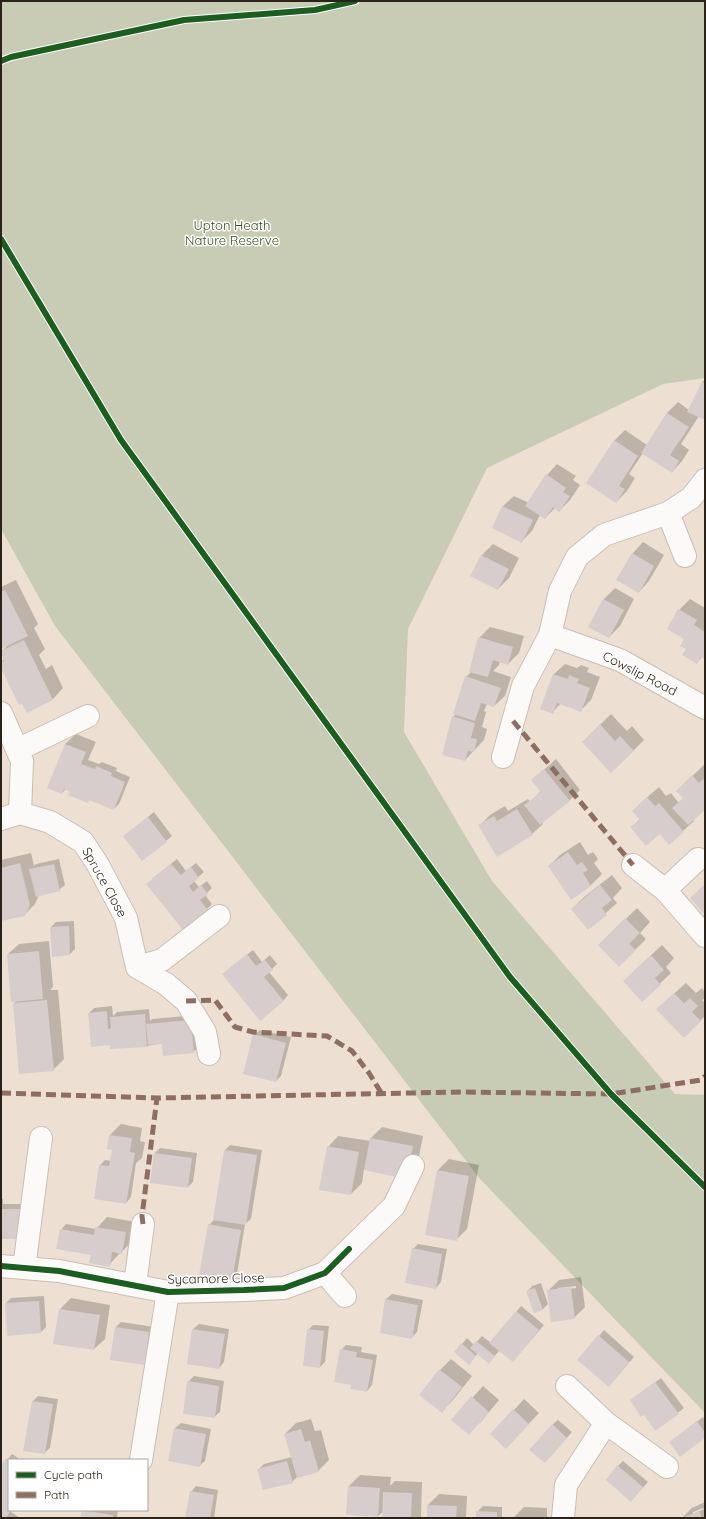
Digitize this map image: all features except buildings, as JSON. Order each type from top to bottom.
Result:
[{"type":"street","points":[[503,757],[523,686],[550,635],[560,591],[577,557],[604,535],[668,513],[691,498],[705,480]]},
{"type":"street","points":[[668,513],[685,556]]},
{"type":"street","name":"Cowslip Road","points":[[550,635],[620,660],[705,708]]},
{"type":"street","name":"Spruce Close","points":[[1,713],[22,761],[11,816],[50,822],[83,842],[98,865],[126,918],[137,967]]},
{"type":"street","points":[[18,750],[88,716]]},
{"type":"street","points":[[665,890],[698,859]]},
{"type":"street","points":[[633,865],[665,890],[705,936]]},
{"type":"street","points":[[137,967],[162,960],[219,916]]},
{"type":"street","points":[[137,967],[166,984],[186,1001],[205,1032],[209,1054]]},
{"type":"street","points":[[24,1268],[41,1138]]},
{"type":"street","name":"Sycamore Close","points":[[1,1266],[60,1271],[168,1292],[284,1288],[325,1273],[394,1206],[413,1166]]},
{"type":"street","points":[[135,1285],[143,1224]]},
{"type":"street","points":[[325,1273],[345,1296]]},
{"type":"street","name":"Sycamore Close","points":[[141,1459],[168,1292]]},
{"type":"street","points":[[567,1386],[606,1423],[667,1467]]},
{"type":"street","points":[[563,1518],[566,1486],[606,1423]]},
{"type":"green space","name":"Upton Heath Nature Reserve","points":[[1,1],[705,1],[705,378],[663,384],[487,468],[408,629],[404,732],[492,881],[675,1094],[705,1095],[705,1413],[480,1179],[55,626],[1,529]]},
{"type":"marked path","points":[[513,721],[633,865]]},
{"type":"marked path","points":[[186,1001],[215,1000],[235,1027],[253,1032],[327,1036],[352,1051],[369,1073],[382,1094]]},
{"type":"marked path","points":[[1,1093],[157,1098],[461,1092],[611,1094],[701,1080],[705,1076]]},
{"type":"marked path","points":[[143,1224],[142,1216],[157,1098]]},
{"type":"cycle path","points":[[1,61],[11,57],[184,20],[315,10],[355,1]]},
{"type":"cycle path","points":[[1,239],[121,440],[510,977],[611,1094],[705,1187]]},
{"type":"cycle path","points":[[1,1266],[59,1271],[168,1292],[244,1290],[284,1288],[325,1273],[349,1249]]}]
